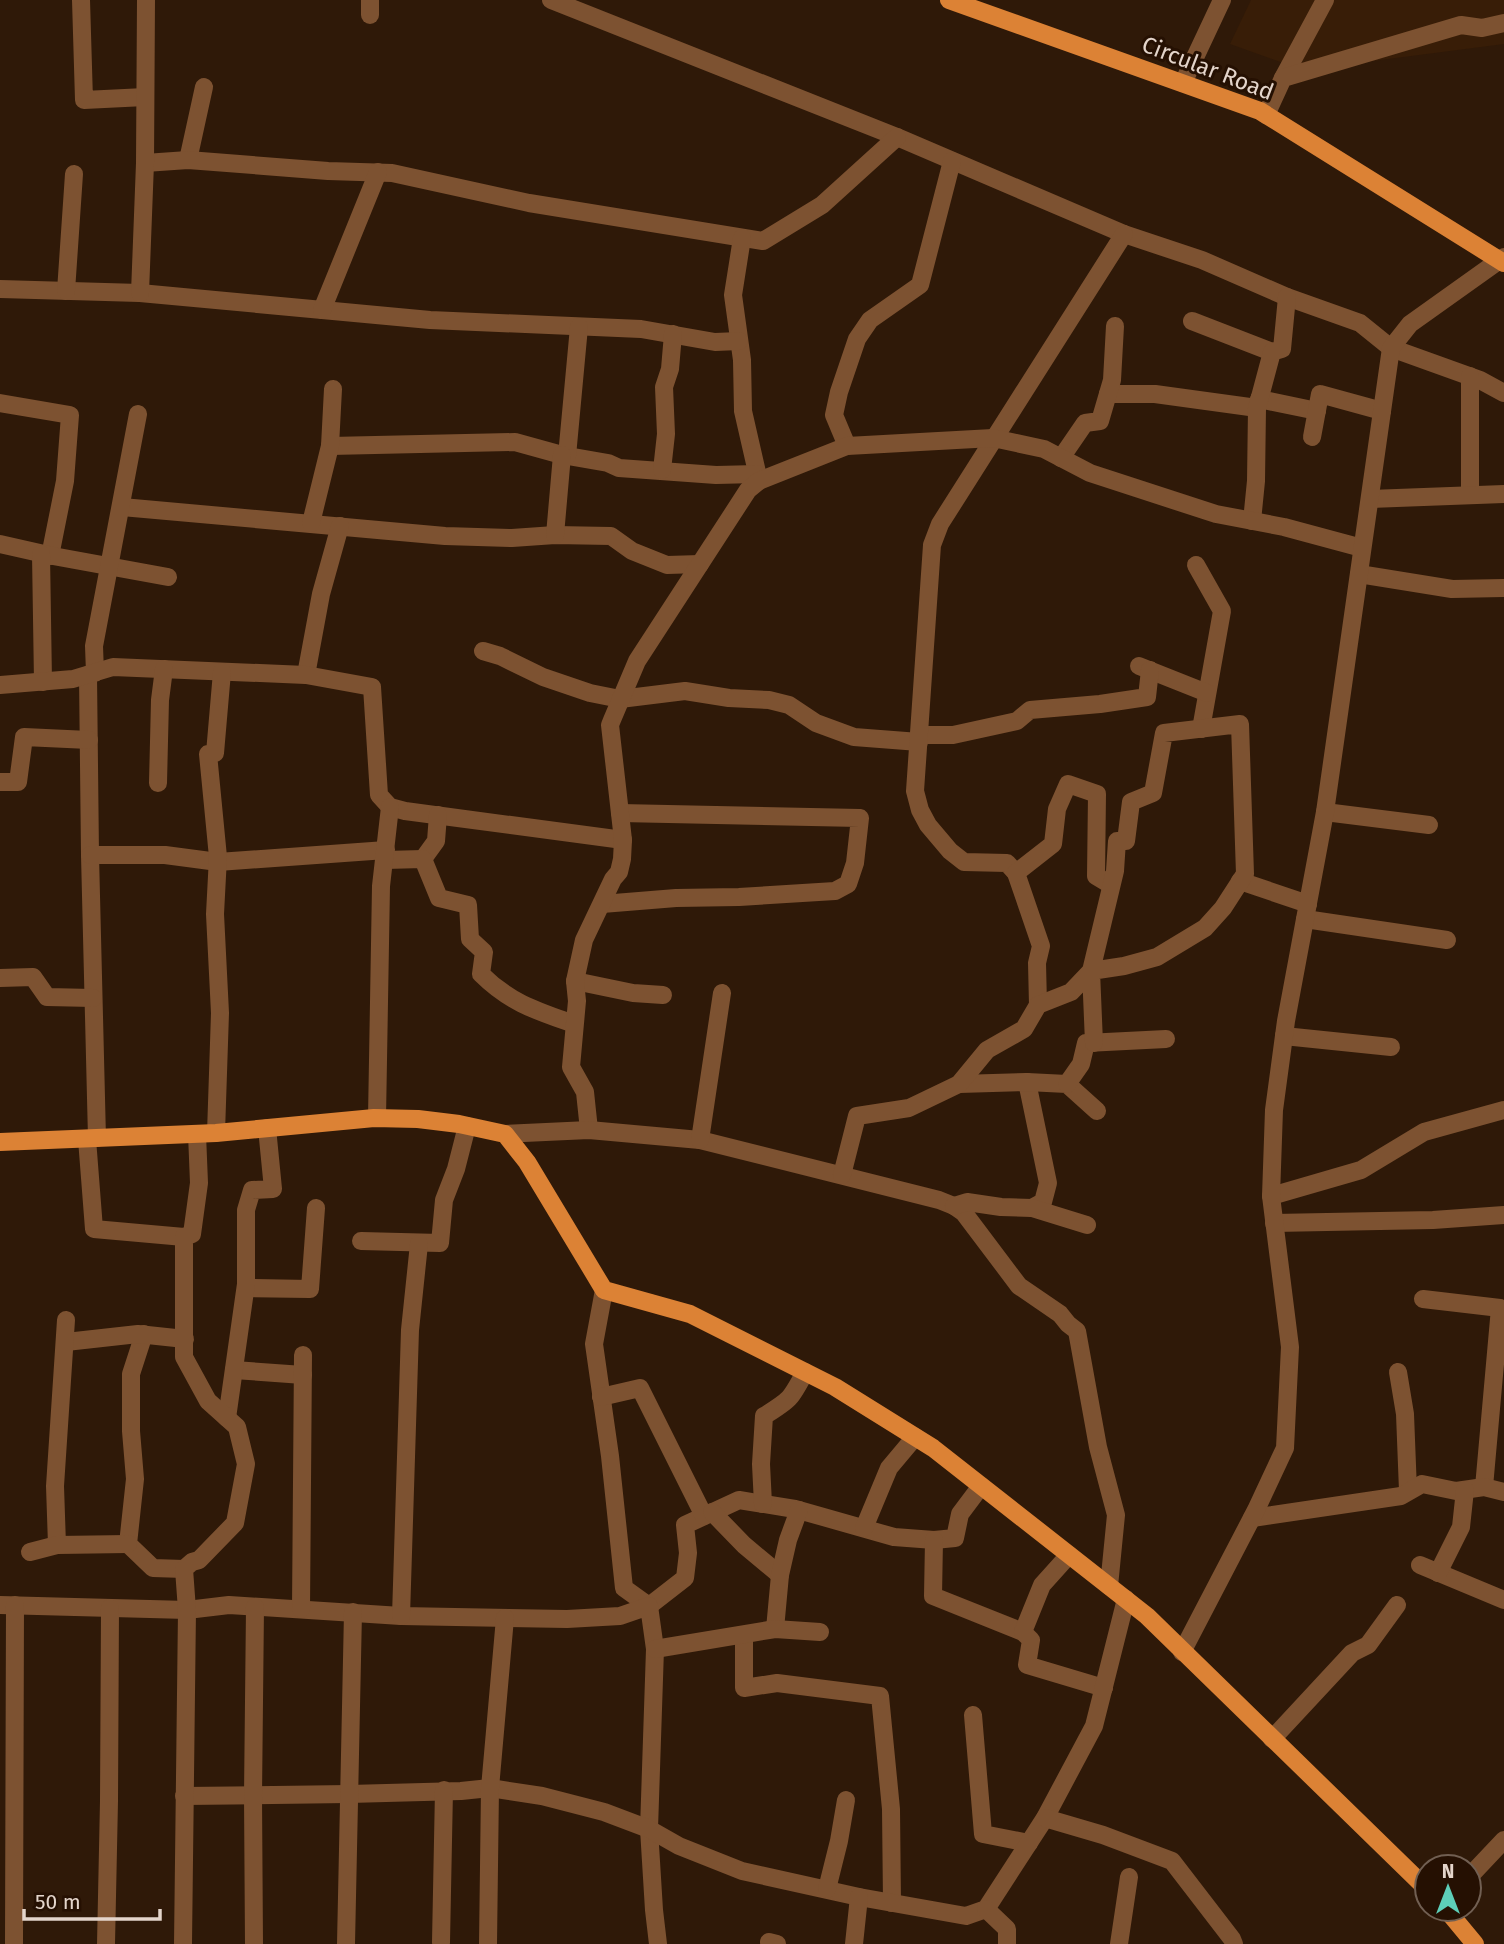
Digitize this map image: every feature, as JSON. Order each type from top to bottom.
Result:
[{"type":"main road","name":"Circular Road","points":[[948,0],[1266,115],[1503,260]]},
{"type":"main road","points":[[0,1142],[216,1133],[377,1118],[418,1119],[505,1134],[527,1162],[604,1290],[690,1314],[835,1387],[933,1448],[1147,1616],[1413,1875]]},
{"type":"main road","points":[[1458,1923],[1475,1944]]},
{"type":"street","points":[[81,0],[84,100],[145,97]]},
{"type":"street","points":[[140,293],[145,163],[146,0]]},
{"type":"street","points":[[551,0],[897,138],[1124,234],[1202,260],[1287,297],[1360,323],[1391,348],[1470,376],[1504,393]]},
{"type":"street","points":[[1183,83],[1222,0]]},
{"type":"street","points":[[1266,115],[1325,0]]},
{"type":"street","points":[[1283,78],[1461,25],[1482,28],[1504,23]]},
{"type":"street","points":[[188,160],[204,87]]},
{"type":"street","points":[[145,163],[188,160],[328,171],[393,173],[529,204],[763,241],[822,205],[897,138]]},
{"type":"street","points":[[847,446],[834,415],[856,339],[870,320],[920,285],[952,161]]},
{"type":"street","points":[[322,310],[378,172]]},
{"type":"street","points":[[66,291],[74,174]]},
{"type":"street","points":[[842,1175],[856,1116],[909,1108],[958,1084],[987,1049],[1024,1030],[1038,1005],[1037,963],[1041,947],[1016,873],[1007,863],[964,862],[950,851],[928,825],[920,810],[915,791],[932,545],[940,524],[1124,234]]},
{"type":"street","points":[[741,238],[733,295],[742,360],[743,411],[758,478]]},
{"type":"street","points":[[1182,1652],[1252,1518],[1284,1448],[1290,1347],[1271,1196],[1274,1110],[1284,1036],[1325,812],[1391,348],[1410,324],[1503,260]]},
{"type":"street","points":[[0,289],[140,293],[430,320],[641,329],[715,342],[740,341]]},
{"type":"street","points":[[1192,320],[1272,352],[1282,349],[1287,297]]},
{"type":"street","points":[[1061,458],[1085,423],[1100,421],[1112,380],[1115,326]]},
{"type":"street","points":[[555,535],[579,327]]},
{"type":"street","points":[[662,470],[666,434],[664,387],[670,369],[673,334]]},
{"type":"street","points":[[1252,521],[1258,404],[1272,352]]},
{"type":"street","points":[[1470,376],[1470,495]]},
{"type":"street","points":[[311,523],[330,446],[333,389]]},
{"type":"street","points":[[1108,394],[1155,394],[1317,411]]},
{"type":"street","points":[[1312,437],[1320,394],[1382,411]]},
{"type":"street","points":[[0,403],[70,415],[65,481],[45,555],[43,682]]},
{"type":"street","points":[[138,414],[91,674],[89,740],[94,1229],[184,1237],[192,1234],[199,1183],[197,1134]]},
{"type":"street","points":[[330,446],[515,442],[608,463],[619,468],[758,478],[847,446],[993,439],[1044,449],[1090,472],[1216,514],[1284,527],[1362,548]]},
{"type":"street","points":[[589,1130],[585,1092],[571,1067],[577,1001],[575,981],[584,940],[613,879],[619,872],[622,859],[623,840],[610,726],[637,661],[748,489],[758,478]]},
{"type":"street","points":[[1370,499],[1504,494]]},
{"type":"street","points":[[122,507],[445,536],[611,536],[632,551],[667,565],[700,564]]},
{"type":"street","points":[[306,675],[321,594],[340,526]]},
{"type":"street","points":[[0,544],[45,555],[168,577]]},
{"type":"street","points":[[1196,565],[1222,611],[1201,729]]},
{"type":"street","points":[[1359,574],[1452,589],[1504,588]]},
{"type":"street","points":[[483,651],[500,656],[543,677],[590,693],[620,699],[685,691],[729,698],[769,700],[789,705],[816,723],[854,737],[919,738],[953,735],[1017,721],[1030,710],[1100,705],[1147,697],[1144,668],[1208,693]]},
{"type":"street","points":[[0,685],[73,679],[113,667],[306,675],[372,687],[379,795],[390,807],[623,840]]},
{"type":"street","points":[[158,783],[160,700],[164,669]]},
{"type":"street","points":[[216,1133],[220,1013],[215,914],[218,862],[208,754],[215,753],[222,672]]},
{"type":"street","points":[[1038,1005],[1071,992],[1091,971],[1157,957],[1205,928],[1223,908],[1245,874],[1240,724],[1164,733],[1153,793],[1131,802],[1126,841],[1117,841],[1115,871],[1091,971],[1094,1043]]},
{"type":"street","points":[[0,782],[18,782],[24,737],[89,740]]},
{"type":"street","points":[[1016,873],[1053,844],[1057,809],[1068,784],[1097,794],[1096,876],[1111,885]]},
{"type":"street","points":[[377,1118],[381,886],[390,807]]},
{"type":"street","points":[[1325,812],[1429,825]]},
{"type":"street","points":[[602,904],[835,891],[848,884],[856,863],[860,818],[620,813]]},
{"type":"street","points":[[423,859],[436,841],[438,815]]},
{"type":"street","points":[[90,855],[164,855],[218,862],[385,855],[423,859]]},
{"type":"street","points":[[423,859],[439,898],[468,905],[470,939],[484,952],[481,974],[496,989],[527,1008],[574,1024]]},
{"type":"street","points":[[1240,881],[1306,911],[1447,940]]},
{"type":"street","points":[[0,978],[33,977],[47,997],[93,998]]},
{"type":"street","points":[[575,981],[633,993],[663,995]]},
{"type":"street","points":[[700,1140],[722,993]]},
{"type":"street","points":[[1284,1036],[1391,1046]]},
{"type":"street","points":[[1067,1084],[1081,1064],[1086,1043],[1166,1039]]},
{"type":"street","points":[[1027,1082],[1048,1183],[1043,1202],[1032,1208]]},
{"type":"street","points":[[958,1084],[1067,1084],[1097,1111]]},
{"type":"street","points":[[1271,1196],[1361,1170],[1424,1132],[1503,1109]]},
{"type":"street","points":[[361,1241],[440,1243],[444,1200],[456,1169],[467,1126]]},
{"type":"street","points":[[227,1418],[246,1288],[246,1210],[251,1190],[272,1189],[267,1128]]},
{"type":"street","points":[[505,1134],[589,1130],[700,1140],[939,1200],[964,1213],[1019,1286],[1060,1314],[1077,1331],[1098,1447],[1116,1515],[1109,1586]]},
{"type":"street","points":[[954,1206],[967,1202],[1032,1208],[1087,1225]]},
{"type":"street","points":[[246,1288],[310,1289],[316,1208]]},
{"type":"street","points":[[1274,1223],[1433,1220],[1504,1215]]},
{"type":"street","points":[[30,1552],[57,1545],[128,1544],[153,1568],[184,1569],[199,1560],[235,1523],[246,1464],[237,1427],[208,1401],[184,1357],[184,1237]]},
{"type":"street","points":[[401,1616],[410,1330],[419,1244]]},
{"type":"street","points":[[604,1290],[594,1344],[625,1588],[649,1606],[655,1649],[649,1829],[658,1944]]},
{"type":"street","points":[[1423,1299],[1500,1308],[1484,1487]]},
{"type":"street","points":[[57,1545],[55,1486],[66,1320]]},
{"type":"street","points":[[66,1342],[144,1334],[185,1339]]},
{"type":"street","points":[[128,1544],[135,1479],[131,1430],[131,1374],[144,1334]]},
{"type":"street","points":[[301,1609],[303,1355]]},
{"type":"street","points":[[234,1370],[303,1376]]},
{"type":"street","points":[[763,1504],[761,1464],[764,1416],[793,1395],[805,1371]]},
{"type":"street","points":[[1398,1371],[1405,1414],[1408,1491]]},
{"type":"street","points":[[601,1397],[640,1388],[708,1514],[780,1575]]},
{"type":"street","points":[[864,1528],[890,1468],[915,1437]]},
{"type":"street","points":[[1252,1518],[1401,1496],[1422,1484],[1456,1491],[1484,1487],[1504,1492]]},
{"type":"street","points":[[14,1944],[8,1605],[187,1610],[229,1605],[401,1616],[505,1618],[620,1616],[649,1606],[685,1578],[688,1553],[685,1525],[739,1500],[799,1510],[894,1537],[934,1540],[955,1538],[960,1514],[981,1486]]},
{"type":"street","points":[[1438,1573],[1461,1528],[1465,1490]]},
{"type":"street","points":[[775,1629],[780,1575],[788,1540],[799,1510]]},
{"type":"street","points":[[934,1540],[933,1596],[1023,1632],[1031,1640],[1027,1665],[1104,1688]]},
{"type":"street","points":[[1023,1632],[1042,1585],[1069,1555]]},
{"type":"street","points":[[1420,1566],[1504,1600]]},
{"type":"street","points":[[183,1944],[187,1610],[184,1569]]},
{"type":"street","points":[[184,1796],[349,1794],[490,1788],[542,1796],[604,1812],[742,1871],[859,1898],[965,1916],[986,1909],[1045,1818],[1094,1726],[1126,1599]]},
{"type":"street","points":[[1272,1739],[1352,1653],[1368,1645],[1397,1605]]},
{"type":"street","points":[[254,1944],[255,1606]]},
{"type":"street","points":[[106,1944],[110,1608]]},
{"type":"street","points":[[346,1944],[353,1612]]},
{"type":"street","points":[[488,1944],[490,1788],[505,1618]]},
{"type":"street","points":[[655,1649],[775,1629],[820,1632]]},
{"type":"street","points":[[744,1635],[744,1688],[777,1684],[880,1696],[891,1809],[892,1903]]},
{"type":"street","points":[[972,1715],[983,1834],[1029,1843]]},
{"type":"street","points":[[441,1942],[444,1790]]},
{"type":"street","points":[[827,1889],[846,1800]]},
{"type":"street","points":[[1045,1818],[1103,1835],[1172,1861],[1234,1944]]},
{"type":"street","points":[[1483,1862],[1504,1840]]},
{"type":"street","points":[[1119,1944],[1129,1877]]},
{"type":"street","points":[[854,1944],[859,1898]]},
{"type":"street","points":[[986,1909],[1007,1928],[1007,1944]]},
{"type":"shaded area","points":[[1251,0],[1504,0],[1504,44],[1303,70],[1230,44]]}]
